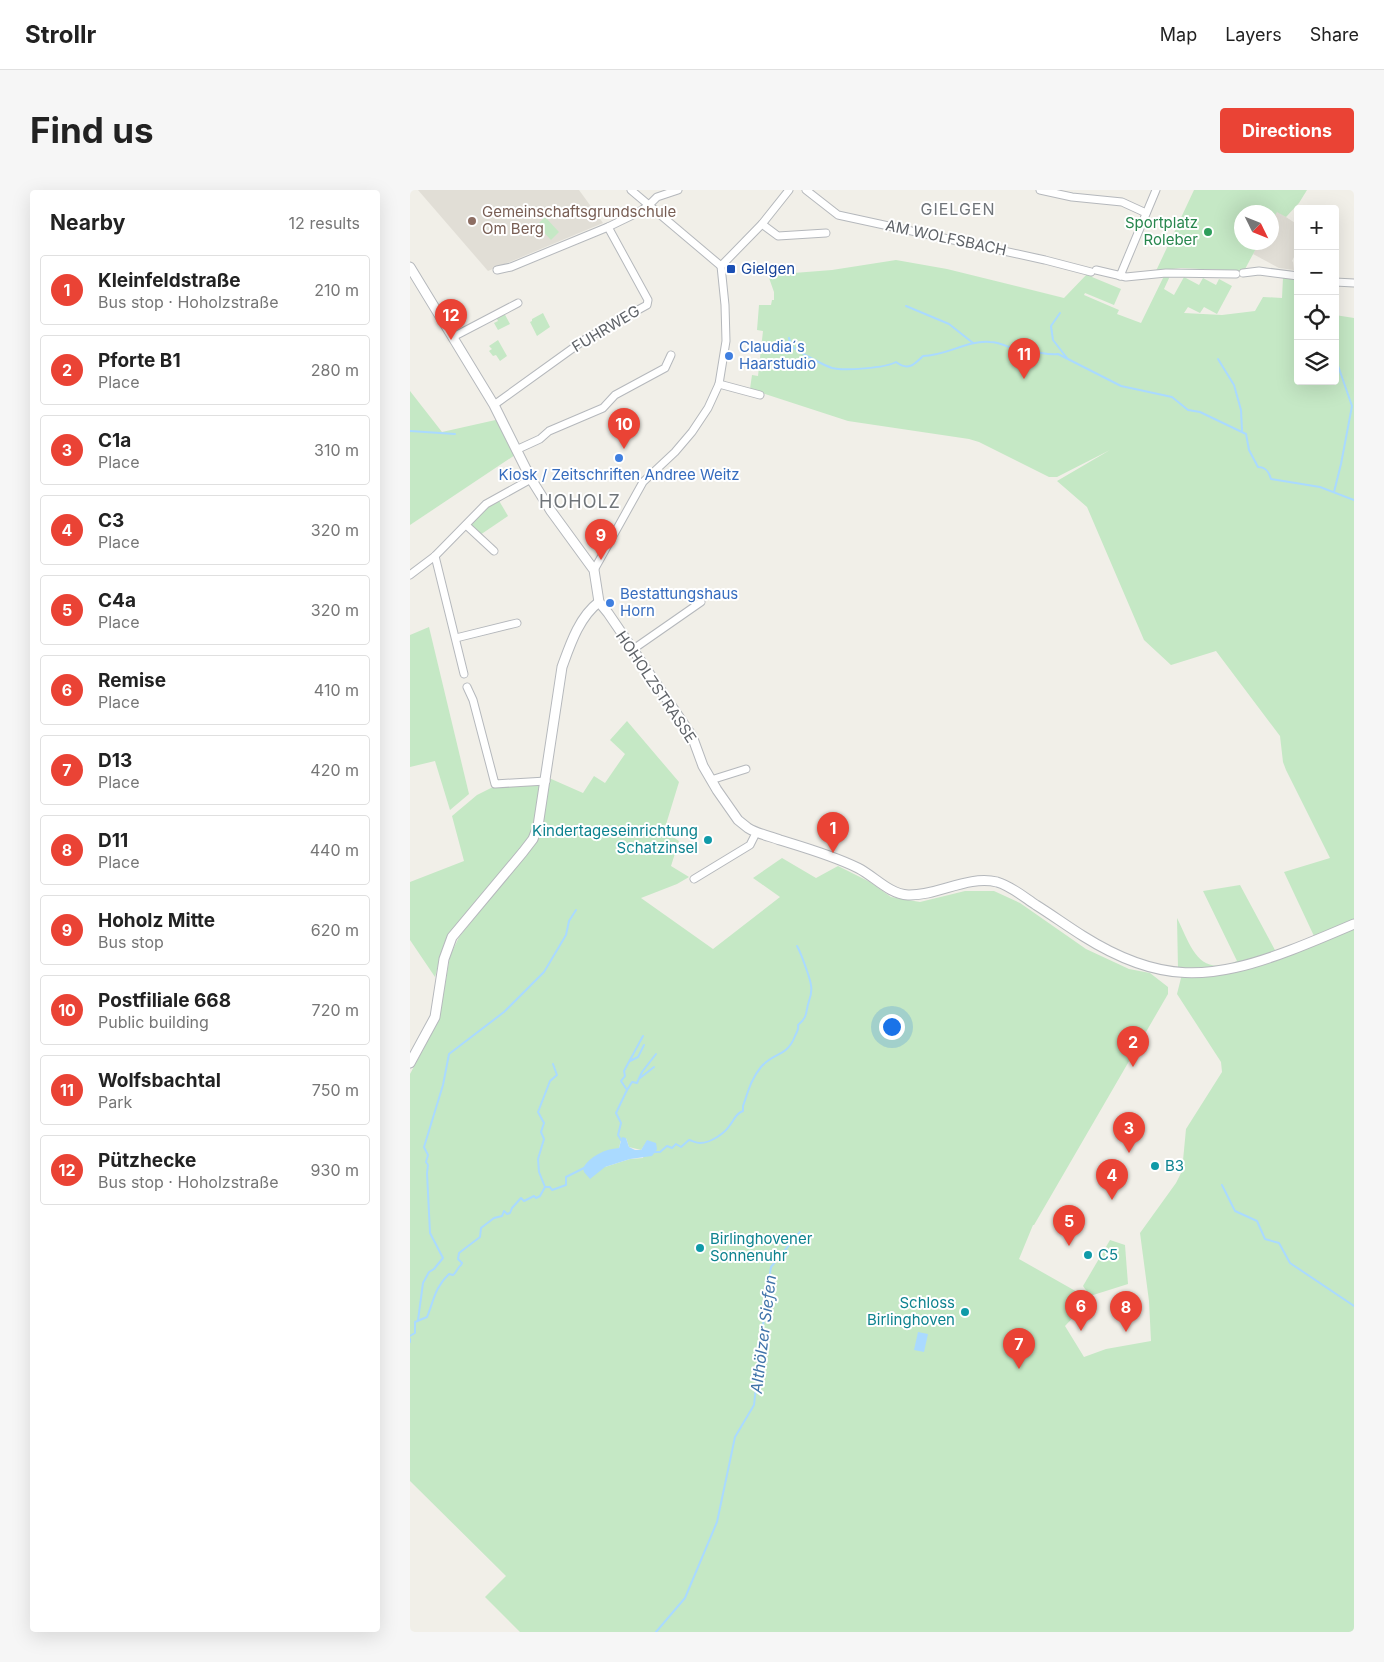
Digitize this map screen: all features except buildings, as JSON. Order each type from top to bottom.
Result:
[{"type":"street","points":[[594,570],[643,482],[675,452],[692,432],[708,408],[719,384],[726,341],[721,266],[631,190]]},
{"type":"street","points":[[497,270],[511,267],[608,227],[640,212],[657,197],[678,190]]},
{"type":"street","points":[[721,266],[762,224],[789,190]]},
{"type":"street","name":"AM WOLFSBACH","points":[[806,190],[838,215],[1120,276],[1166,273],[1239,274],[1259,271],[1294,275]]},
{"type":"street","points":[[1040,190],[1084,198],[1122,202],[1146,213]]},
{"type":"street","points":[[1120,276],[1156,190]]},
{"type":"street","points":[[762,224],[778,236],[826,233]]},
{"type":"street","name":"FUHRWEG","points":[[494,405],[586,338],[647,305],[648,300],[608,227]]},
{"type":"street","name":"HOHOLZSTRASSE","points":[[410,267],[494,405],[531,479],[551,511],[594,570],[599,602],[692,736],[703,766],[738,820],[756,832],[859,868],[896,892],[907,895],[978,881],[998,883],[1020,894],[1106,950],[1140,965],[1176,972],[1202,973],[1230,970],[1267,959],[1354,924]]},
{"type":"street","points":[[1339,282],[1354,283]]},
{"type":"street","points":[[452,337],[518,303]]},
{"type":"street","points":[[516,450],[540,439],[549,432],[604,408],[615,395],[665,368],[671,355]]},
{"type":"street","points":[[719,384],[760,395]]},
{"type":"street","points":[[410,575],[435,556],[486,504],[531,479]]},
{"type":"street","points":[[466,525],[494,552]]},
{"type":"street","points":[[435,556],[464,674]]},
{"type":"street","points":[[410,1063],[435,1017],[447,948],[452,937],[533,839],[538,826],[562,667],[570,645],[581,624],[589,610],[599,602]]},
{"type":"street","points":[[632,650],[701,602]]},
{"type":"street","points":[[456,638],[517,623]]},
{"type":"street","points":[[467,687],[473,700],[495,784],[545,782]]},
{"type":"street","points":[[711,780],[746,769]]},
{"type":"street","points":[[694,879],[750,845],[756,832]]},
{"type":"shaded area","points":[[418,190],[579,190],[603,223],[488,271]]},
{"type":"shaded area","points":[[1279,212],[1294,222],[1294,257],[1292,261],[1294,270],[1279,268],[1253,254],[1255,250],[1279,250]]},
{"type":"green space","name":"Sportplatz Roleber","points":[[1194,190],[1307,190],[1299,203],[1294,205],[1294,208],[1286,217],[1279,213],[1279,205],[1234,205],[1234,250],[1255,250],[1244,271],[1181,268],[1156,271]]},
{"type":"green space","points":[[545,217],[559,232],[551,240],[537,225]]},
{"type":"green space","points":[[896,260],[947,269],[1064,298],[1089,272],[1092,277],[1121,289],[1114,305],[1085,293],[1084,295],[1119,310],[1117,314],[1141,323],[1164,276],[1170,276],[1164,289],[1174,295],[1184,277],[1199,285],[1203,278],[1216,285],[1219,279],[1232,286],[1217,314],[1204,307],[1200,313],[1188,307],[1184,313],[1222,315],[1255,311],[1263,297],[1282,298],[1283,278],[1294,279],[1294,385],[1339,385],[1339,316],[1354,318],[1354,1632],[520,1632],[485,1597],[506,1576],[410,1481],[410,1074],[439,1020],[450,956],[459,937],[528,852],[549,778],[583,793],[594,776],[605,783],[625,754],[610,740],[627,721],[679,782],[664,831],[679,841],[671,866],[689,877],[677,884],[641,898],[713,949],[780,897],[753,878],[782,858],[816,878],[838,866],[870,882],[891,897],[920,902],[965,891],[994,891],[1020,903],[1086,949],[1129,969],[1150,973],[1168,987],[1168,994],[1033,1225],[1019,1259],[1079,1293],[1087,1303],[1065,1326],[1084,1357],[1106,1349],[1151,1341],[1149,1301],[1140,1233],[1176,1183],[1182,1171],[1186,1129],[1222,1072],[1221,1062],[1177,994],[1183,970],[1178,969],[1177,918],[1198,956],[1205,962],[1213,965],[1224,965],[1237,961],[1203,891],[1240,885],[1276,952],[1314,936],[1284,872],[1330,858],[1286,770],[1283,762],[1280,736],[1216,651],[1171,665],[1144,640],[1087,507],[1057,481],[1110,450],[1057,477],[1049,477],[979,442],[969,439],[848,421],[750,389],[752,375],[758,376],[763,331],[757,330],[759,305],[771,305],[772,300],[774,300],[774,292],[768,275],[832,270]],"holes":[[[626,1138],[629,1147],[641,1150],[648,1140],[643,1158],[630,1159],[605,1167],[619,1148],[621,1140]]]},
{"type":"green space","points":[[503,311],[510,324],[498,330],[494,323],[498,321],[495,315]]},
{"type":"green space","points":[[543,313],[550,327],[537,336],[530,322]]},
{"type":"green space","points":[[498,340],[507,356],[500,361],[496,355],[493,356],[489,351],[492,349],[489,346]]},
{"type":"green space","points":[[410,391],[442,432],[500,419],[515,455],[410,525]]},
{"type":"green space","points":[[498,499],[508,516],[480,535],[470,526],[480,513]]},
{"type":"green space","points":[[429,627],[469,794],[450,810],[435,761],[410,767],[410,635]]},
{"type":"green space","points":[[537,784],[541,787],[532,833],[452,931],[444,944],[435,977],[410,940],[410,882],[464,861],[452,816],[477,795],[495,786]]},
{"type":"green space","points":[[1110,1240],[1125,1245],[1128,1284],[1090,1296],[1083,1286]]},
{"type":"water","points":[[622,1137],[626,1138],[629,1147],[635,1150],[641,1150],[647,1140],[656,1143],[657,1149],[652,1156],[630,1159],[605,1167],[590,1179],[584,1172],[583,1168],[586,1164],[598,1154],[619,1148]]},
{"type":"water","points":[[918,1332],[928,1334],[924,1352],[914,1350]]},
{"type":"waterway","points":[[906,306],[949,324],[973,343]]},
{"type":"waterway","points":[[1060,313],[1051,326],[1053,340],[1067,358]]},
{"type":"waterway","points":[[789,338],[792,346],[797,350],[823,364],[838,369],[875,367],[896,362],[900,365],[911,366],[923,356],[940,354],[981,342],[998,343],[1020,351],[1058,354],[1121,386],[1172,397],[1188,410],[1200,412],[1246,434],[1249,450],[1258,467],[1267,470],[1271,479],[1320,487],[1354,500]]},
{"type":"waterway","points":[[1218,359],[1234,385],[1241,410],[1242,431]]},
{"type":"waterway","points":[[1334,492],[1352,406],[1339,369]]},
{"type":"waterway","points":[[410,431],[455,434]]},
{"type":"waterway","points":[[418,1320],[423,1283],[429,1272],[443,1258],[430,1233],[428,1165],[426,1162],[428,1155],[424,1147],[443,1085],[449,1054],[504,1012],[544,972],[566,935],[569,921],[576,910]]},
{"type":"waterway","points":[[654,1152],[660,1152],[667,1146],[672,1148],[676,1144],[681,1147],[689,1140],[704,1143],[721,1134],[737,1115],[743,1111],[750,1086],[761,1067],[788,1048],[792,1043],[798,1030],[798,1025],[805,1016],[811,992],[809,976],[797,946]]},
{"type":"waterway","points":[[621,1140],[618,1135],[621,1123],[616,1113],[627,1090],[621,1081],[625,1076],[624,1071],[643,1036]]},
{"type":"waterway","points":[[630,1061],[638,1057],[644,1045]]},
{"type":"waterway","points":[[627,1090],[632,1082],[637,1083],[642,1072],[656,1054]]},
{"type":"waterway","points":[[545,1187],[539,1172],[538,1159],[544,1139],[541,1132],[544,1123],[538,1112],[550,1081],[557,1075],[553,1064]]},
{"type":"waterway","points":[[640,1078],[654,1067]]},
{"type":"waterway","points":[[410,1336],[415,1333],[415,1322],[427,1317],[435,1294],[444,1279],[449,1274],[453,1275],[461,1265],[462,1263],[458,1259],[459,1253],[480,1237],[481,1228],[494,1218],[502,1216],[504,1211],[507,1214],[510,1213],[521,1198],[524,1201],[534,1196],[536,1198],[540,1196],[545,1187],[550,1187],[552,1190],[566,1185],[566,1177],[584,1168]]},
{"type":"waterway","points":[[1222,1185],[1235,1211],[1257,1221],[1265,1239],[1279,1243],[1290,1263],[1354,1306]]},
{"type":"waterway","name":"Althölzer Siefen","points":[[656,1632],[685,1598],[717,1522],[735,1437],[754,1405],[771,1267],[800,1232]]},
{"type":"place","name":"Gemeinschaftsgrundschule Om Berg","points":[[472,221]]},
{"type":"place","name":"Sportplatz Roleber","points":[[1208,232]]},
{"type":"place","name":"Gielgen","points":[[731,269]]},
{"type":"place","name":"Pützhecke","points":[[451,340]]},
{"type":"place","name":"Claudia´s Haarstudio","points":[[729,356]]},
{"type":"place","name":"Wolfsbachtal","points":[[1024,379]]},
{"type":"place","name":"Postfiliale 668","points":[[624,449]]},
{"type":"place","name":"Kiosk / Zeitschriften Andree Weitz","points":[[619,458]]},
{"type":"place","name":"Hoholz Mitte","points":[[601,560]]},
{"type":"place","name":"Bestattungshaus Horn","points":[[610,603]]},
{"type":"place","name":"Kindertageseinrichtung Schatzinsel","points":[[708,840]]},
{"type":"place","name":"Kleinfeldstraße","points":[[833,853]]},
{"type":"place","name":"Pforte B1","points":[[1133,1067]]},
{"type":"place","name":"C1a","points":[[1129,1153]]},
{"type":"place","name":"B3","points":[[1155,1166]]},
{"type":"place","name":"C3","points":[[1112,1200]]},
{"type":"place","name":"C4a","points":[[1069,1246]]},
{"type":"place","name":"Birlinghovener Sonnenuhr","points":[[700,1248]]},
{"type":"place","name":"C5","points":[[1088,1255]]},
{"type":"place","name":"Schloss Birlinghoven","points":[[965,1312]]},
{"type":"place","name":"Remise","points":[[1081,1331]]},
{"type":"place","name":"D11","points":[[1126,1332]]},
{"type":"place","name":"D13","points":[[1019,1369]]},
{"type":"district","name":"GIELGEN","points":[[958,209]]},
{"type":"district","name":"HOHOLZ","points":[[580,502]]}]
